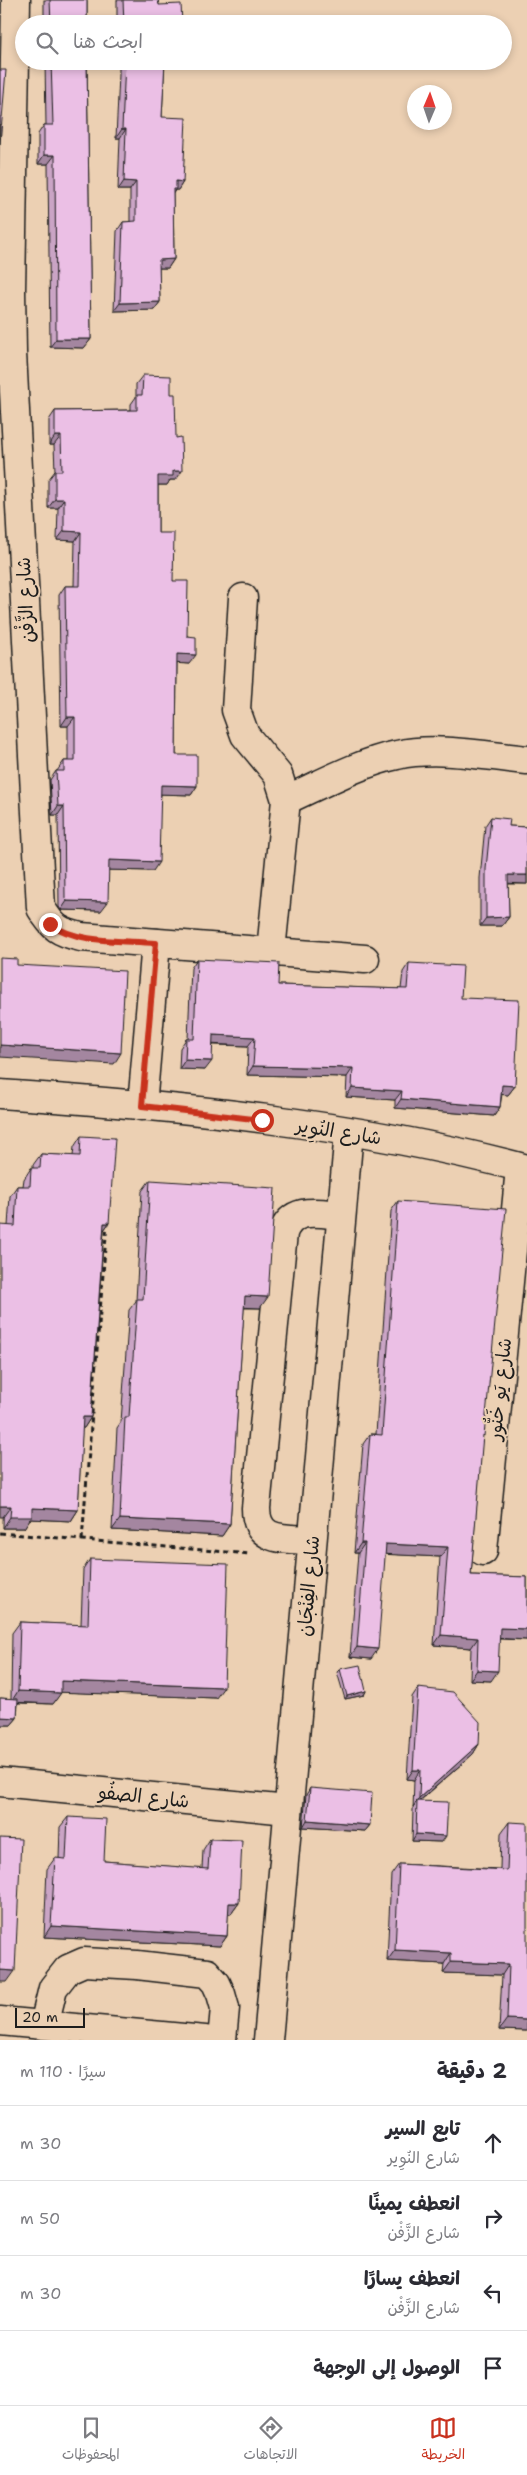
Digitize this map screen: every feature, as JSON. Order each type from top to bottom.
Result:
[{"type":"street","name":"شارع الزَّفْن","points":[[16,0],[16,15]]},
{"type":"street","name":"شارع الزَّفْن","points":[[15,70],[12,344],[41,908],[50,924],[63,933],[81,937],[365,959]]},
{"type":"street","points":[[243,598],[236,710],[245,735],[278,775],[286,800],[271,952]]},
{"type":"street","points":[[286,800],[396,755],[438,752],[527,760]]},
{"type":"street","points":[[142,1106],[156,943]]},
{"type":"street","name":"شارع النُوِير","points":[[0,1094],[142,1106],[349,1132],[462,1152],[524,1168]]},
{"type":"street","name":"شارع الفِنْجَان","points":[[268,2040],[349,1132]]},
{"type":"street","name":"شارع يَو خَنُّور","points":[[483,1550],[524,1168]]},
{"type":"street","points":[[312,1540],[276,1538],[266,1534],[259,1526],[256,1508],[283,1232],[286,1223],[293,1216],[302,1212],[341,1215]]},
{"type":"street","name":"شارع الصفُو","points":[[0,1782],[288,1810]]},
{"type":"street","points":[[44,2025],[53,1988],[68,1969],[84,1962],[137,1964],[207,1973],[216,1983],[223,2001],[222,2040]]},
{"type":"street","points":[[0,2021],[205,2040]]},
{"type":"path","points":[[82,1540],[107,1222]]},
{"type":"path","points":[[0,1533],[261,1555]]},
{"type":"building","points":[[50,0],[87,0],[87,15],[51,15]]},
{"type":"building","points":[[123,0],[158,0],[159,5],[181,4],[182,15],[124,15]]},
{"type":"building","points":[[0,70],[6,70],[0,144]]},
{"type":"building","points":[[51,70],[87,70],[91,339],[56,339],[55,155],[44,155],[44,125],[53,125]]},
{"type":"building","points":[[125,70],[165,70],[162,117],[186,118],[183,182],[176,181],[176,189],[173,189],[174,259],[159,260],[160,302],[120,303],[123,222],[136,221],[136,182],[124,181],[126,129],[122,129]]},
{"type":"building","points":[[143,375],[171,376],[171,394],[175,394],[176,438],[181,437],[182,471],[173,471],[173,476],[158,476],[158,533],[174,533],[173,581],[188,581],[187,636],[196,637],[196,655],[177,654],[176,755],[197,755],[197,786],[161,785],[159,862],[109,860],[108,902],[67,901],[65,898],[64,806],[58,806],[56,771],[64,771],[64,761],[75,761],[75,717],[67,717],[65,586],[80,586],[81,532],[64,531],[64,499],[55,499],[55,471],[62,471],[61,436],[55,436],[55,411],[137,410],[137,395],[142,395]]},
{"type":"building","points":[[491,817],[510,819],[509,826],[527,827],[527,875],[508,875],[509,917],[486,918],[486,869]]},
{"type":"building","points":[[0,958],[17,959],[17,965],[125,971],[121,1053],[0,1045]]},
{"type":"building","points":[[197,959],[279,963],[278,985],[407,989],[409,963],[463,966],[461,998],[519,1000],[515,1086],[502,1085],[500,1107],[401,1099],[402,1091],[352,1088],[353,1068],[253,1066],[255,1037],[213,1035],[212,1061],[185,1060],[186,1039],[194,1039]]},
{"type":"building","points":[[81,1136],[115,1138],[109,1223],[104,1223],[91,1417],[83,1417],[78,1510],[32,1508],[32,1517],[10,1517],[11,1506],[0,1506],[0,1225],[15,1226],[17,1186],[30,1186],[31,1168],[40,1168],[41,1154],[80,1156]]},
{"type":"building","points":[[150,1180],[275,1188],[268,1297],[245,1296],[230,1524],[120,1519],[125,1417],[129,1417],[137,1299],[143,1299]]},
{"type":"building","points":[[398,1201],[506,1209],[471,1575],[527,1577],[527,1629],[500,1628],[498,1671],[477,1670],[478,1638],[441,1635],[448,1547],[386,1544],[378,1649],[357,1647],[365,1543],[361,1543],[370,1434],[382,1435]]},
{"type":"building","points":[[90,1559],[228,1564],[224,1687],[61,1681],[61,1693],[18,1691],[20,1622],[88,1625]]},
{"type":"building","points":[[360,1665],[366,1691],[347,1696],[340,1669]]},
{"type":"building","points":[[418,1688],[453,1692],[480,1722],[479,1744],[419,1798],[420,1770],[413,1770]]},
{"type":"building","points":[[0,1698],[18,1699],[17,1718],[0,1717]]},
{"type":"building","points":[[310,1788],[372,1793],[370,1825],[307,1820]]},
{"type":"building","points":[[417,1801],[448,1802],[446,1836],[416,1834]]},
{"type":"building","points":[[68,1817],[106,1819],[104,1861],[208,1869],[210,1839],[242,1840],[239,1903],[229,1903],[227,1936],[51,1926],[55,1858],[66,1859]]},
{"type":"building","points":[[509,1822],[527,1823],[527,2020],[507,2019],[509,1964],[451,1962],[451,1953],[395,1950],[399,1864],[507,1870]]},
{"type":"building","points":[[0,1838],[21,1839],[15,1971],[0,1970]]},
{"type":"route","points":[[50,924],[63,933],[81,937],[156,943],[142,1106],[262,1120]]}]
